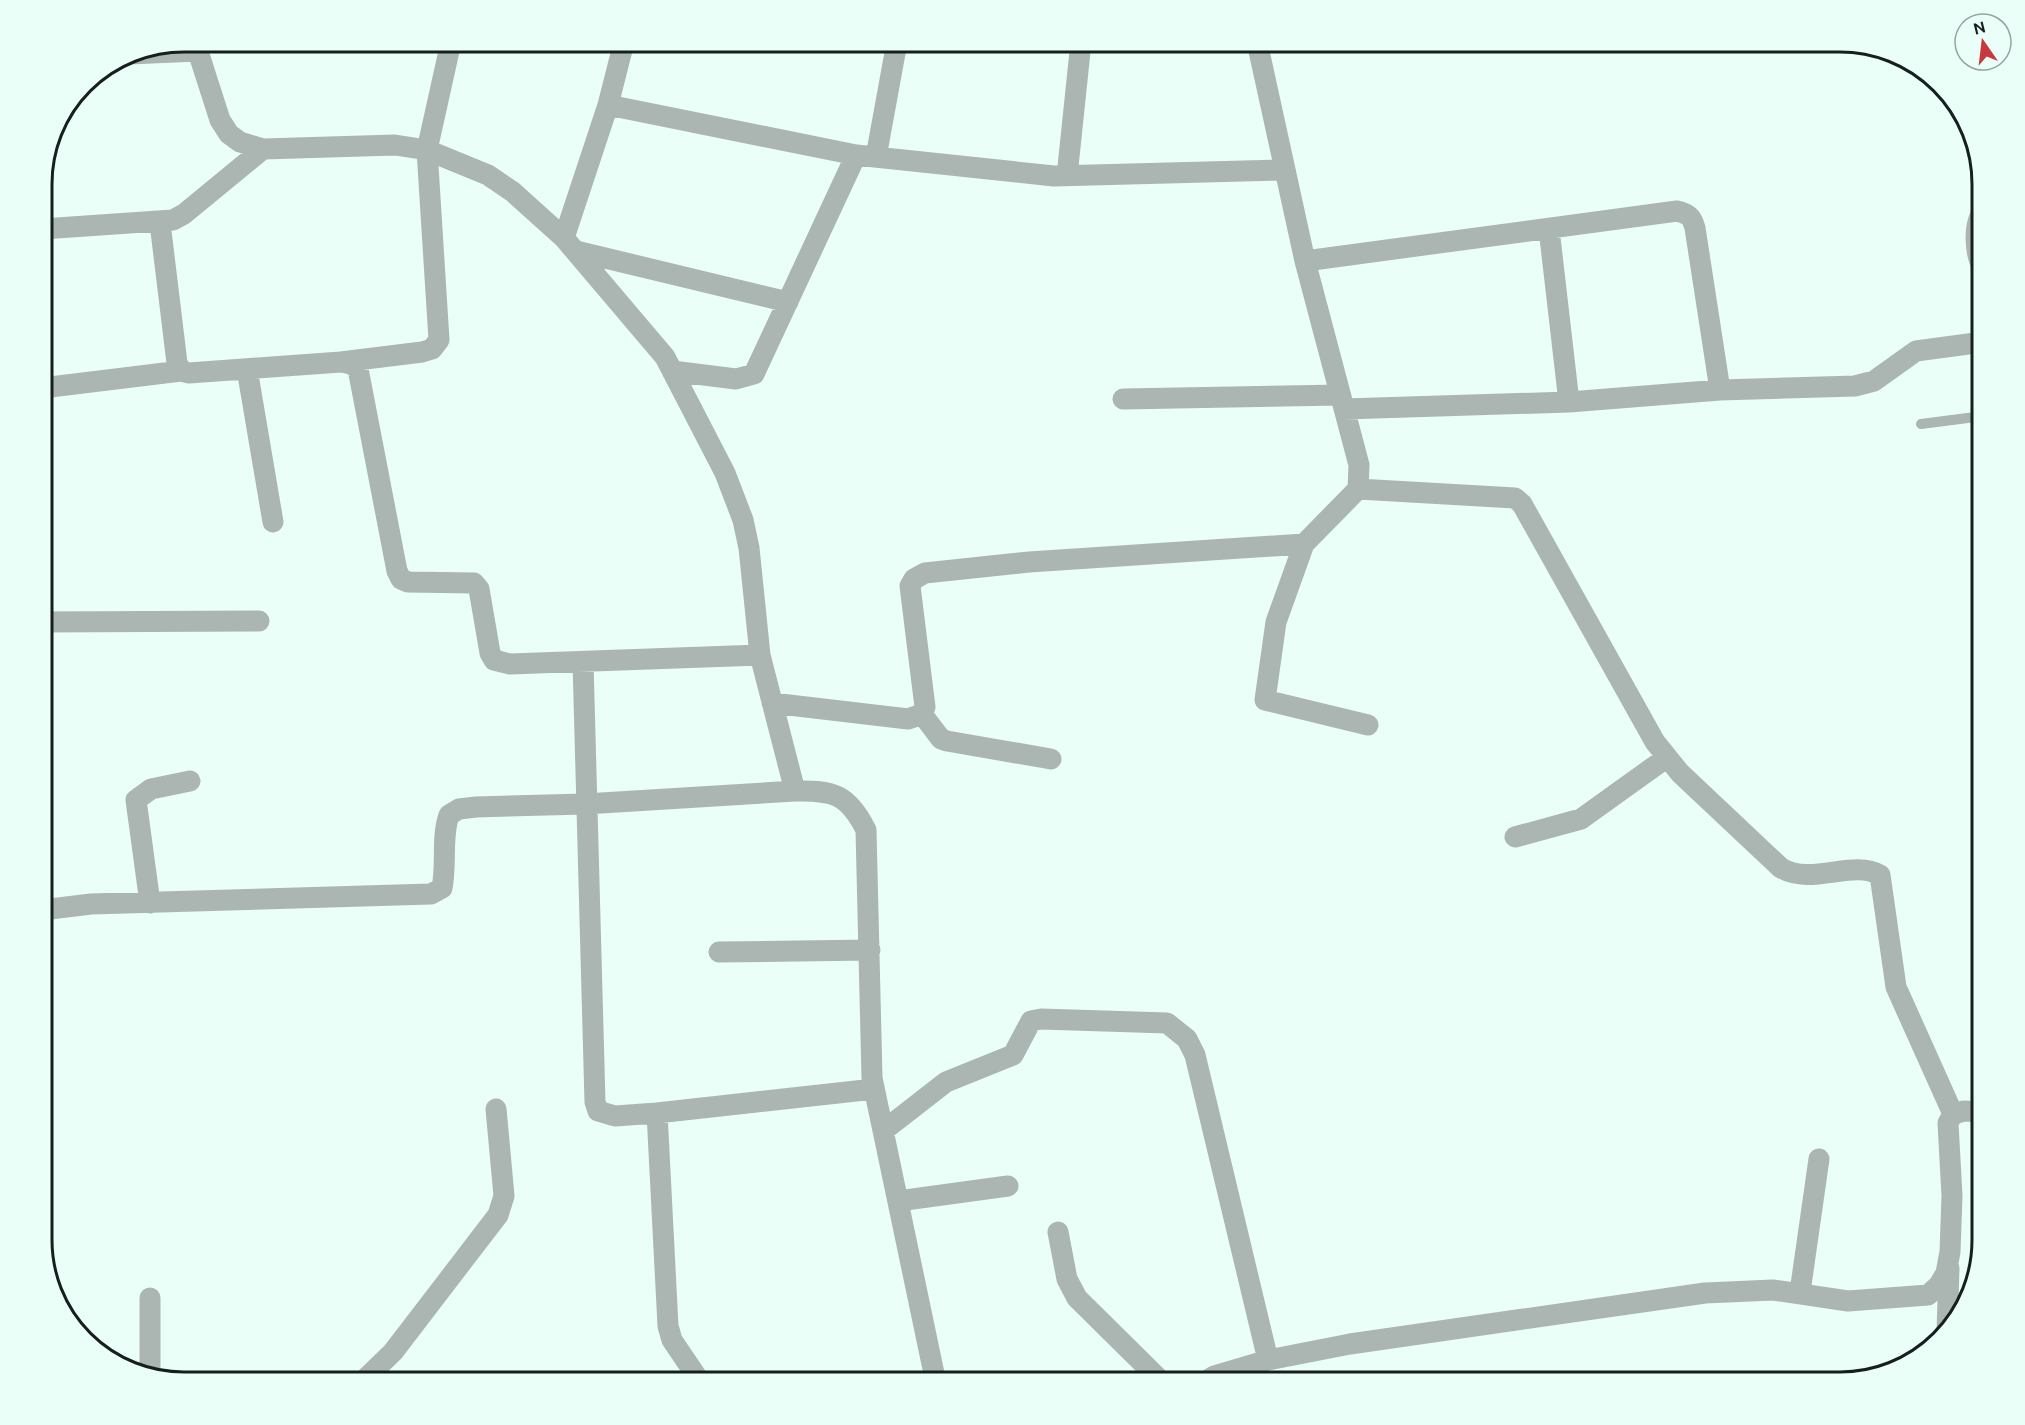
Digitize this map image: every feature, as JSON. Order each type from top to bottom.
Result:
[{"type":"street","points":[[199,52],[224,127],[240,142],[263,149],[378,145],[427,150],[488,175],[521,199],[570,244],[665,357],[725,472],[743,520],[749,548],[760,655],[795,791]]},
{"type":"street","points":[[53,387],[181,371],[189,373],[341,362],[432,349],[439,340],[427,150],[449,52]]},
{"type":"street","points":[[570,244],[621,52]]},
{"type":"street","points":[[672,371],[736,379],[754,374],[788,302],[866,156],[894,52]]},
{"type":"street","points":[[1067,176],[1080,52]]},
{"type":"street","points":[[1259,52],[1283,170],[1305,261],[1359,465],[1359,489],[1304,544],[1276,622],[1265,700],[1368,725]]},
{"type":"street","points":[[608,105],[866,156],[1067,176],[1283,170]]},
{"type":"street","points":[[53,228],[160,223],[184,214],[263,149]]},
{"type":"street","points":[[1305,261],[1677,211],[1692,218],[1720,390]]},
{"type":"street","points":[[160,223],[177,363],[181,371]]},
{"type":"street","points":[[1549,229],[1569,402]]},
{"type":"street","points":[[570,244],[788,302]]},
{"type":"street","points":[[1124,399],[1569,402],[1720,390],[1855,386],[1874,381],[1916,351],[1972,343]]},
{"type":"street","points":[[341,362],[351,364],[358,369],[361,378],[397,571],[401,579],[417,583],[467,581],[474,583],[479,589],[490,653],[494,660],[503,664],[760,655]]},
{"type":"street","points":[[247,369],[273,522]]},
{"type":"street","points":[[1359,489],[1515,498],[1522,504],[1666,758],[1780,868],[1790,873],[1803,875],[1867,870],[1880,875],[1896,987],[1953,1114],[1948,1131],[1952,1196],[1948,1317]]},
{"type":"street","points":[[772,703],[908,719],[922,714],[925,707],[910,586],[914,579],[925,573],[1029,562],[1304,544]]},
{"type":"street","points":[[53,622],[259,621]]},
{"type":"street","points":[[583,662],[585,804],[595,1102],[598,1111],[607,1115],[657,1113],[874,1089]]},
{"type":"street","points":[[922,714],[941,739],[1051,759]]},
{"type":"street","points":[[1515,837],[1581,819],[1666,758]]},
{"type":"street","points":[[150,903],[136,800],[151,789],[190,781]]},
{"type":"street","points":[[53,909],[91,904],[431,894],[442,888],[445,874],[444,828],[449,815],[459,809],[824,790],[841,797],[857,812],[866,830],[874,1089],[934,1372]]},
{"type":"street","points":[[719,952],[870,950]]},
{"type":"street","points":[[883,1131],[946,1082],[1013,1055],[1031,1021],[1086,1019],[1167,1023],[1188,1039],[1195,1055],[1268,1360]]},
{"type":"street","points":[[372,1372],[393,1352],[498,1215],[504,1196],[496,1109]]},
{"type":"street","points":[[1953,1114],[1972,1111]]},
{"type":"street","points":[[657,1113],[668,1326],[672,1340],[694,1372]]},
{"type":"street","points":[[1800,1292],[1819,1159]]},
{"type":"street","points":[[898,1202],[1008,1186]]},
{"type":"street","points":[[1058,1232],[1067,1279],[1077,1298],[1152,1372]]},
{"type":"street","points":[[1228,1372],[1268,1360],[1350,1344],[1683,1296],[1773,1290],[1800,1292],[1828,1300],[1848,1301],[1928,1295],[1939,1285],[1946,1273],[1950,1252]]},
{"type":"street","points":[[150,1298],[150,1367]]},
{"type":"lane","points":[[1972,215],[1970,227],[1972,242]]},
{"type":"lane","points":[[1921,424],[1972,417]]}]
